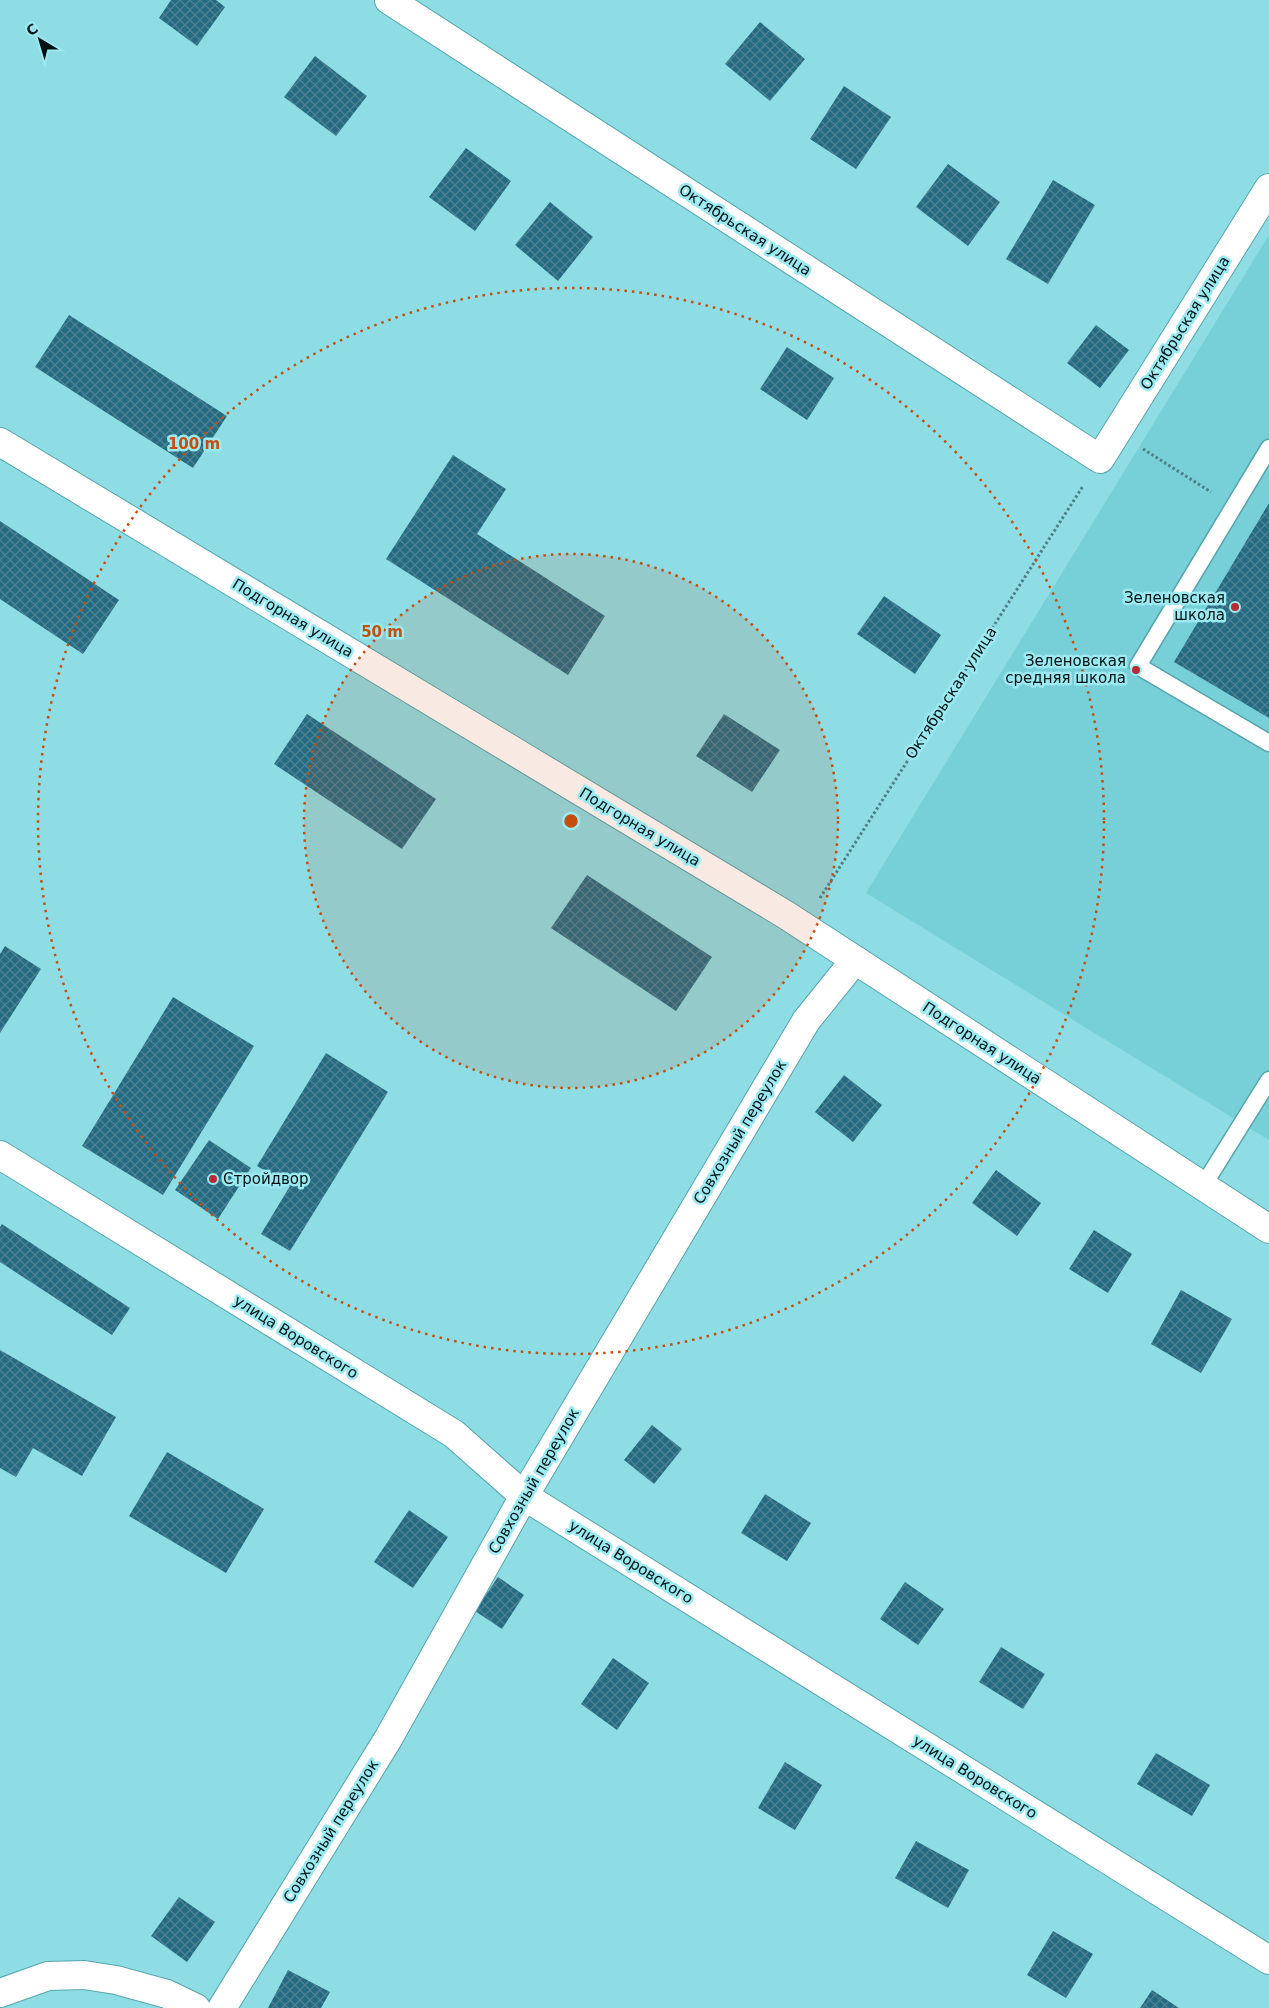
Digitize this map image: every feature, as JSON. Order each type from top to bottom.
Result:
[{"type":"street","name":"Октябрьская улица","points":[[389,0],[1100,459],[1269,188]]},
{"type":"street","name":"Подгорная улица","points":[[0,442],[802,926],[1269,1228]]},
{"type":"street","name":"Совхозный переулок","points":[[222,2008],[388,1739],[524,1496],[806,1021],[855,960]]},
{"type":"street","name":"улица Воровского","points":[[0,1155],[454,1434],[524,1496],[1269,1960]]},
{"type":"street","points":[[0,1992],[48,1976],[84,1975],[116,1980],[167,1994],[196,2008]]},
{"type":"lane","points":[[1269,448],[1138,666],[1269,743]]},
{"type":"lane","points":[[1203,1186],[1269,1080]]},
{"type":"path","points":[[1116,433],[1234,507]]},
{"type":"path","name":"Октябрьская улица","points":[[802,926],[1100,459]]},
{"type":"shaded area","name":"Зеленовская средняя школа","points":[[1269,235],[1269,1140],[866,893]]},
{"type":"building","points":[[171,0],[216,0],[225,7],[197,46],[159,18]]},
{"type":"building","points":[[760,22],[805,59],[770,101],[725,64]]},
{"type":"building","points":[[315,56],[367,96],[336,136],[284,97]]},
{"type":"building","points":[[844,86],[891,117],[856,169],[810,139]]},
{"type":"building","points":[[466,148],[511,181],[475,231],[429,197]]},
{"type":"building","points":[[948,164],[1000,202],[968,246],[916,207]]},
{"type":"building","points":[[1053,180],[1095,205],[1048,284],[1006,259]]},
{"type":"building","points":[[550,202],[593,237],[558,281],[515,245]]},
{"type":"building","points":[[69,315],[227,416],[193,468],[35,367]]},
{"type":"building","points":[[1096,325],[1129,350],[1100,388],[1067,363]]},
{"type":"building","points":[[787,347],[834,378],[807,420],[760,389]]},
{"type":"building","points":[[453,455],[506,489],[477,534],[605,616],[568,675],[386,559]]},
{"type":"building","name":"Зеленовская школа","points":[[1269,503],[1269,718],[1174,662]]},
{"type":"building","points":[[0,521],[119,600],[83,654],[0,599]]},
{"type":"building","points":[[884,596],[941,635],[915,674],[857,634]]},
{"type":"building","points":[[307,714],[436,799],[402,849],[274,764]]},
{"type":"building","points":[[724,714],[780,750],[752,792],[696,756]]},
{"type":"building","points":[[587,875],[712,957],[676,1011],[551,928]]},
{"type":"building","points":[[5,946],[41,969],[0,1033],[0,954]]},
{"type":"building","points":[[173,997],[254,1046],[163,1195],[82,1146]]},
{"type":"building","points":[[326,1053],[388,1092],[290,1251],[261,1234],[290,1186],[257,1166]]},
{"type":"building","points":[[844,1075],[882,1105],[853,1142],[815,1112]]},
{"type":"building","name":"Стройдвор","points":[[209,1140],[251,1168],[218,1219],[175,1190]]},
{"type":"building","points":[[996,1170],[1041,1203],[1017,1236],[972,1203]]},
{"type":"building","points":[[2,1224],[130,1308],[112,1335],[0,1262],[0,1227]]},
{"type":"building","points":[[1094,1230],[1132,1254],[1108,1293],[1069,1269]]},
{"type":"building","points":[[1181,1290],[1232,1319],[1201,1373],[1151,1344]]},
{"type":"building","points":[[0,1350],[116,1417],[82,1476],[33,1448],[16,1477],[0,1468]]},
{"type":"building","points":[[652,1425],[682,1449],[654,1484],[624,1460]]},
{"type":"building","points":[[167,1452],[264,1509],[226,1573],[129,1516]]},
{"type":"building","points":[[765,1494],[811,1523],[787,1561],[741,1533]]},
{"type":"building","points":[[409,1510],[448,1537],[413,1588],[374,1562]]},
{"type":"building","points":[[498,1577],[524,1595],[502,1629],[475,1611]]},
{"type":"building","points":[[905,1582],[944,1609],[918,1645],[880,1619]]},
{"type":"building","points":[[1001,1647],[1045,1674],[1023,1709],[979,1682]]},
{"type":"building","points":[[613,1658],[649,1683],[617,1730],[581,1704]]},
{"type":"building","points":[[1156,1753],[1210,1785],[1192,1816],[1137,1784]]},
{"type":"building","points":[[785,1762],[822,1785],[795,1830],[758,1808]]},
{"type":"building","points":[[916,1841],[969,1870],[948,1908],[895,1878]]},
{"type":"building","points":[[179,1897],[215,1922],[187,1962],[151,1936]]},
{"type":"building","points":[[1053,1931],[1093,1954],[1066,1998],[1027,1975]]},
{"type":"building","points":[[288,1970],[330,1992],[321,2008],[268,2008]]},
{"type":"building","points":[[1152,1990],[1179,2008],[1140,2008]]},
{"type":"place","name":"Зеленовская школа","points":[[1235,607]]},
{"type":"place","name":"Зеленовская средняя школа","points":[[1136,670]]},
{"type":"place","name":"Стройдвор","points":[[213,1179]]}]
